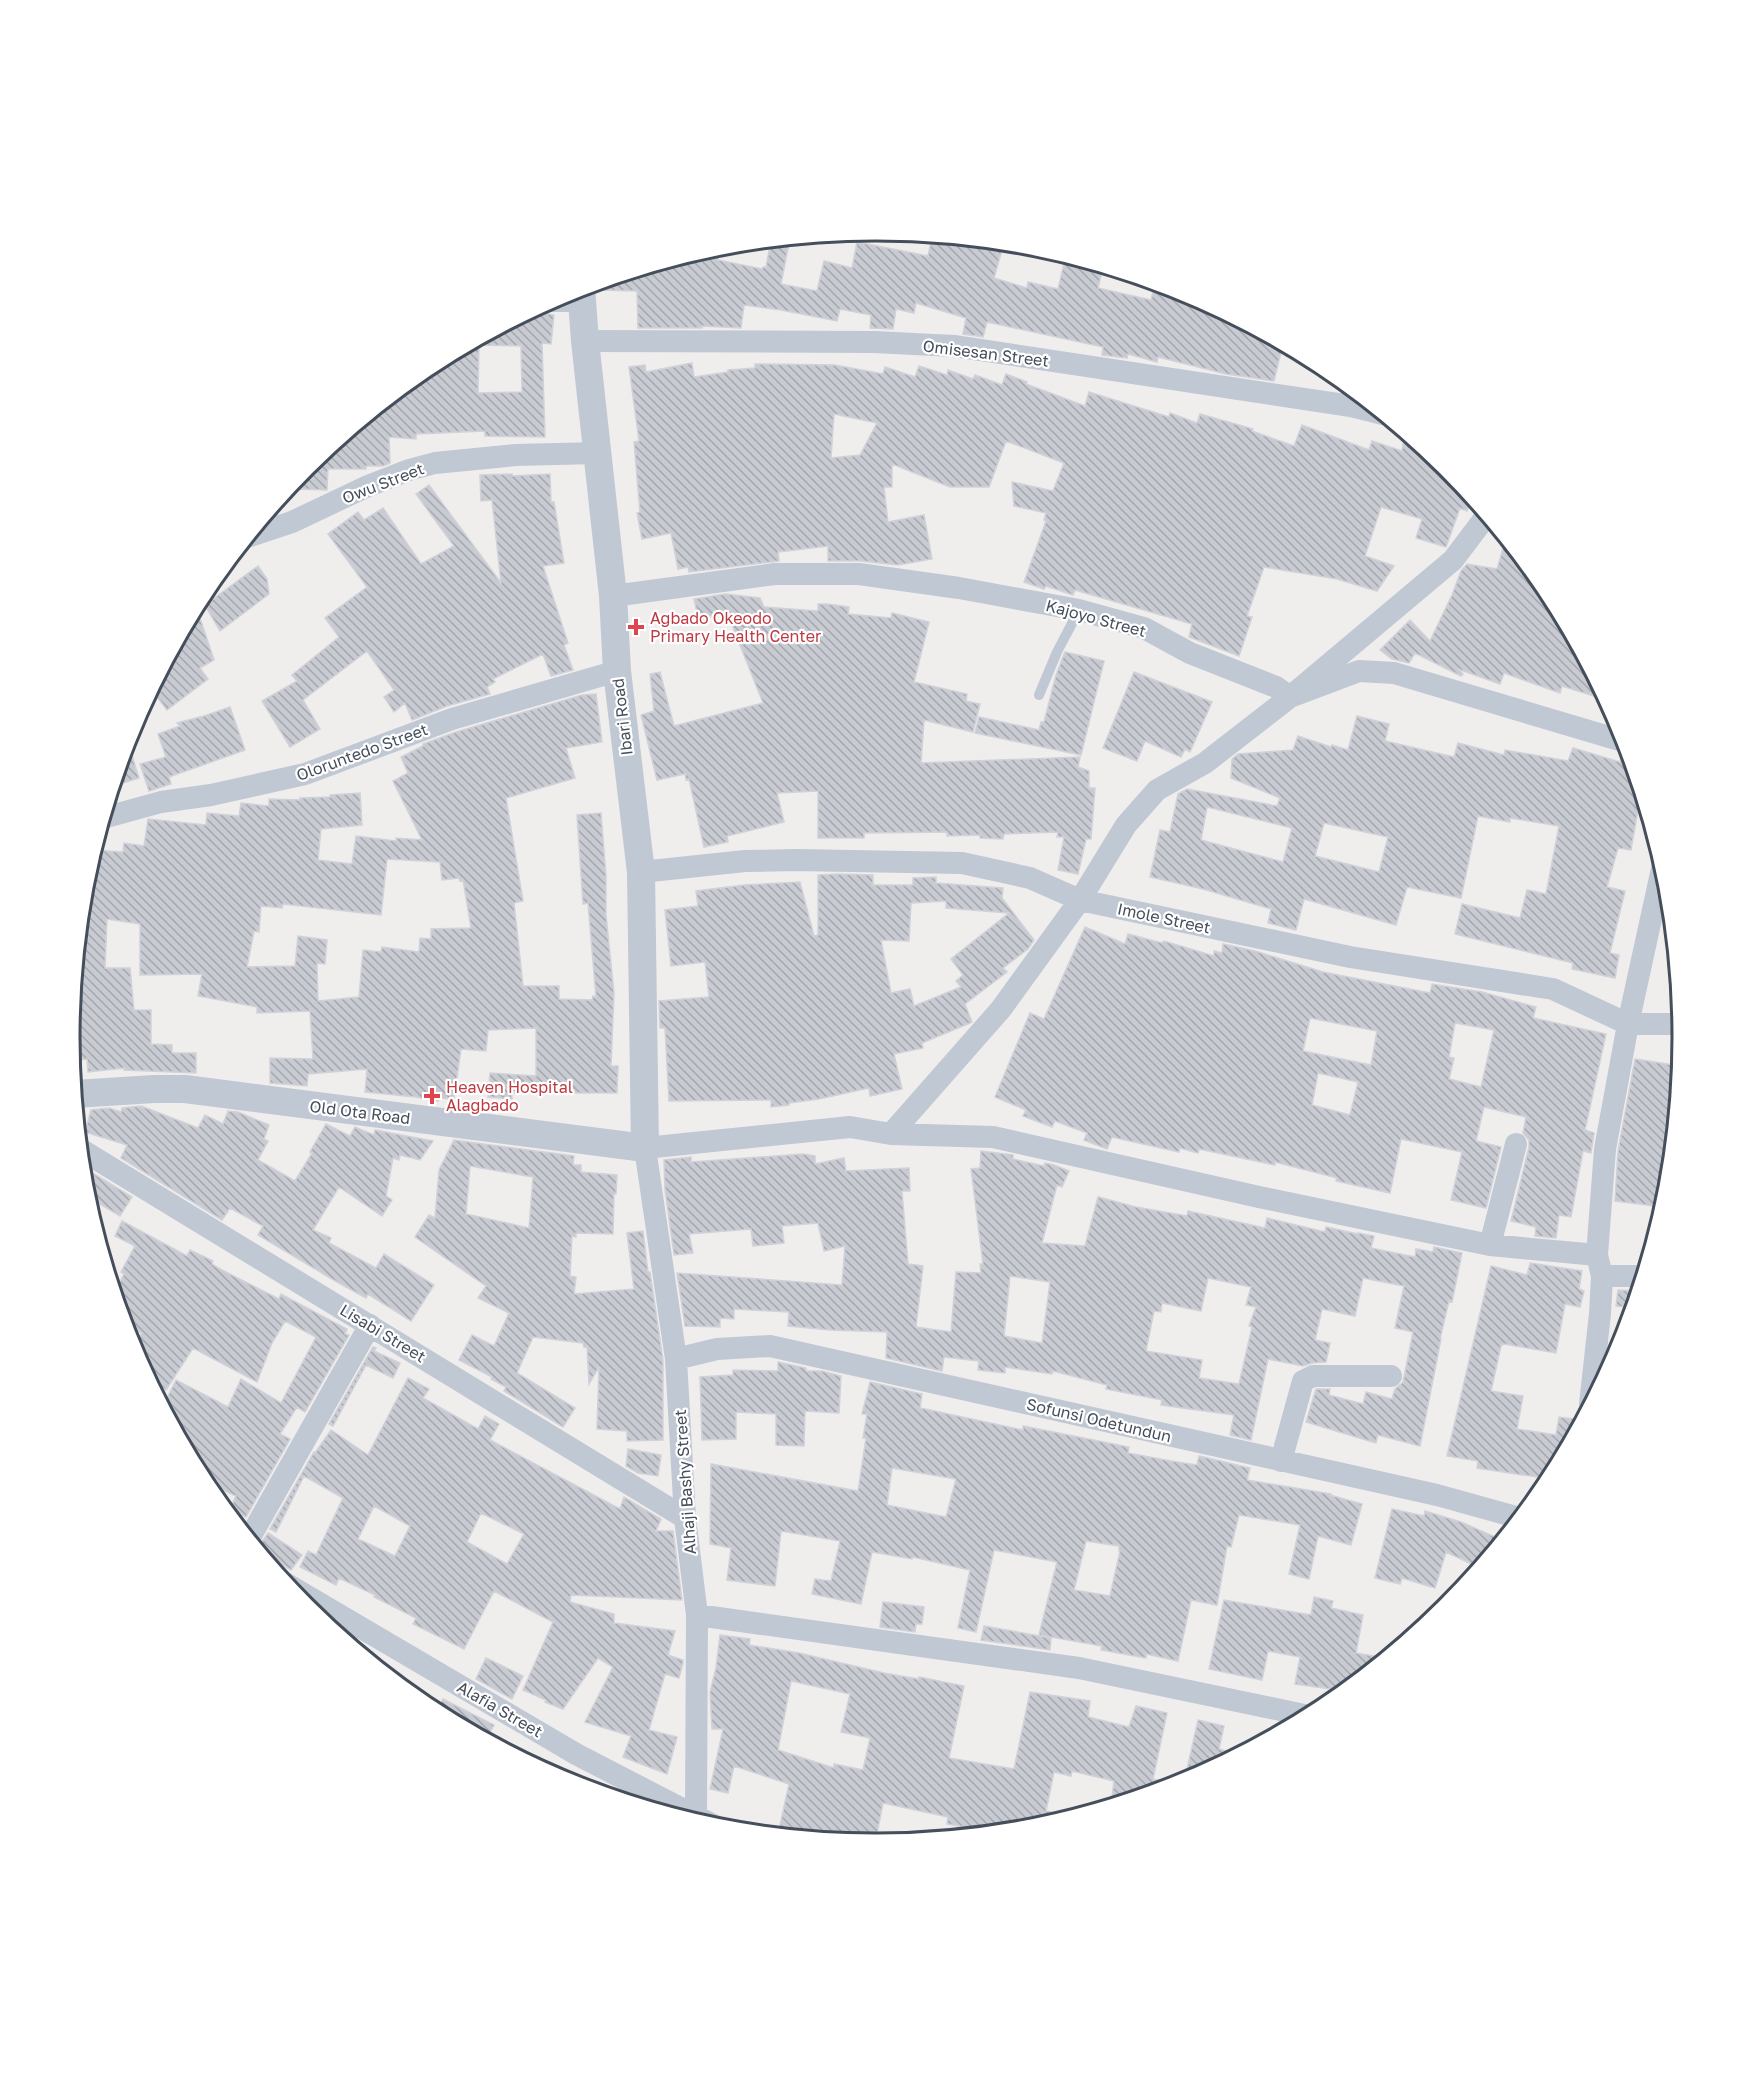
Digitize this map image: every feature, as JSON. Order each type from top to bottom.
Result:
[{"type":"street","name":"Ibari Road","points":[[581,297],[613,596],[616,671],[641,872],[645,1148]]},
{"type":"street","name":"Omisesan Street","points":[[585,341],[874,342],[954,346],[1367,410]]},
{"type":"street","name":"Owu Street","points":[[260,533],[292,522],[388,478],[435,464],[516,455],[597,453]]},
{"type":"street","points":[[891,1134],[1001,1009],[1080,900],[1126,825],[1157,790],[1205,763],[1290,697],[1453,560],[1482,521]]},
{"type":"street","name":"Kajoyo Street","points":[[613,596],[775,574],[859,574],[959,588],[1079,610],[1144,628],[1190,653],[1276,687],[1290,697]]},
{"type":"street","name":"Oloruntedo Street","points":[[112,816],[161,802],[222,793],[304,774],[472,712],[616,671]]},
{"type":"street","points":[[1290,697],[1359,671],[1394,673],[1614,739]]},
{"type":"street","name":"Imole Street","points":[[641,872],[745,861],[962,863],[1030,878],[1080,900],[1350,957],[1553,988],[1628,1024],[1672,1024]]},
{"type":"street","points":[[1592,1384],[1600,1314],[1599,1265],[1605,1149],[1628,1024],[1658,887]]},
{"type":"street","name":"Old Ota Road","points":[[81,1094],[185,1089],[645,1148]]},
{"type":"street","points":[[645,1148],[850,1127],[891,1134],[993,1137],[1259,1197],[1636,1274]]},
{"type":"street","points":[[1490,1245],[1516,1144]]},
{"type":"street","name":"Alhaji Bashy Street","points":[[645,1148],[676,1359],[685,1518],[697,1615],[696,1812]]},
{"type":"street","name":"Lisabi Street","points":[[88,1154],[685,1518]]},
{"type":"street","points":[[253,1533],[370,1325]]},
{"type":"street","name":"Sofunsi Odetundun","points":[[676,1359],[717,1348],[770,1346],[1437,1495],[1512,1516]]},
{"type":"street","points":[[1281,1461],[1303,1381],[1313,1376],[1391,1376]]},
{"type":"street","name":"Alafia Street","points":[[312,1599],[576,1754],[679,1808]]},
{"type":"street","points":[[697,1615],[1079,1668],[1296,1713]]},
{"type":"lane","points":[[1039,695],[1056,652],[1079,610]]},
{"type":"building","points":[[857,242],[928,256],[931,242],[980,247],[1002,251],[994,278],[1027,288],[1028,282],[1058,289],[1064,264],[1101,274],[1098,288],[1151,300],[1153,291],[1228,323],[1281,351],[1274,381],[1226,374],[1158,357],[1157,362],[1128,354],[1127,358],[1102,355],[1103,347],[987,322],[983,337],[963,334],[966,318],[916,303],[914,313],[896,309],[893,329],[870,328],[871,315],[840,309],[837,321],[744,305],[741,328],[702,326],[702,328],[638,328],[637,291],[601,290],[670,268],[718,257],[718,260],[762,269],[766,267],[770,247],[772,247],[789,245],[781,284],[817,291],[824,261],[852,268]]},
{"type":"building","points":[[545,313],[554,315],[551,344],[542,343],[545,437],[485,436],[485,431],[416,434],[416,439],[389,437],[390,463],[383,466],[366,466],[366,469],[328,469],[327,490],[299,489],[351,438],[391,405],[479,346],[478,393],[522,392],[521,346],[482,345]]},
{"type":"building","points":[[692,363],[694,377],[728,372],[728,370],[755,368],[755,364],[835,365],[883,374],[885,367],[915,377],[919,366],[947,375],[948,370],[973,379],[975,375],[1002,385],[1006,374],[1085,406],[1089,392],[1169,417],[1170,413],[1197,423],[1200,414],[1253,429],[1252,431],[1294,446],[1302,425],[1369,450],[1372,441],[1402,451],[1403,444],[1409,445],[1469,506],[1467,511],[1460,508],[1446,547],[1416,538],[1422,519],[1381,507],[1365,556],[1394,566],[1377,591],[1337,579],[1264,567],[1247,616],[1252,617],[1239,656],[1189,637],[1192,624],[1075,590],[1073,595],[1024,582],[1046,521],[1044,520],[1046,513],[1014,506],[1012,482],[1053,491],[1064,463],[1006,441],[989,487],[950,487],[892,464],[892,487],[884,487],[888,522],[924,515],[932,559],[898,565],[861,561],[828,561],[828,546],[778,552],[779,561],[689,572],[688,567],[678,569],[671,533],[642,539],[637,513],[640,512],[634,442],[639,441],[629,367],[645,365],[646,372]],"holes":[[[834,414],[877,423],[860,455],[831,458]]]},
{"type":"building","points":[[512,474],[512,476],[550,474],[551,502],[554,502],[564,563],[543,566],[568,643],[564,645],[573,670],[551,676],[543,654],[493,679],[495,682],[487,687],[490,694],[447,706],[412,720],[405,703],[394,712],[384,697],[394,690],[367,651],[303,700],[320,729],[290,747],[262,701],[297,681],[292,675],[339,637],[325,618],[367,587],[328,534],[358,512],[364,520],[383,508],[421,564],[454,546],[416,494],[429,485],[501,583],[492,500],[481,501],[480,475]]},
{"type":"building","points":[[1504,547],[1538,594],[1566,639],[1595,697],[1562,686],[1560,693],[1504,673],[1500,684],[1458,669],[1463,674],[1461,676],[1415,653],[1409,663],[1392,659],[1380,650],[1410,620],[1430,641],[1461,571],[1467,564],[1497,569]]},
{"type":"building","points":[[258,566],[267,579],[269,594],[220,631],[206,607],[209,602]]},
{"type":"building","points":[[725,594],[760,598],[764,607],[818,611],[818,604],[827,604],[849,607],[848,614],[891,618],[892,613],[929,622],[914,682],[967,694],[966,701],[980,704],[973,732],[924,720],[921,763],[1080,757],[1078,767],[1089,771],[1089,788],[1095,788],[1091,839],[1086,839],[1078,874],[1058,870],[1064,837],[1057,837],[1058,832],[1004,834],[1003,839],[980,838],[980,835],[947,836],[947,832],[864,833],[864,838],[818,838],[818,791],[777,793],[784,822],[727,836],[728,842],[704,847],[689,779],[686,780],[685,774],[657,780],[641,715],[654,711],[650,674],[660,672],[674,726],[763,703],[726,610],[699,622],[694,599]]},
{"type":"building","points":[[200,617],[214,660],[200,668],[208,679],[167,710],[157,696]]},
{"type":"building","points":[[1065,652],[1104,661],[1081,755],[975,733],[979,717],[1039,730],[1041,722],[1044,722],[1056,675]]},
{"type":"building","points":[[1134,672],[1212,702],[1190,752],[1185,749],[1181,757],[1145,741],[1137,761],[1103,748]]},
{"type":"building","points":[[596,694],[602,742],[566,748],[575,778],[506,798],[523,901],[514,903],[523,986],[559,986],[559,999],[592,1000],[593,996],[596,997],[588,903],[583,904],[577,815],[601,813],[606,876],[606,915],[614,993],[611,1066],[618,1066],[617,1093],[512,1093],[512,1099],[488,1097],[490,1073],[536,1076],[536,1028],[488,1030],[486,1051],[461,1049],[454,1099],[438,1098],[438,1101],[365,1092],[367,1069],[308,1074],[307,1086],[270,1083],[270,1058],[313,1059],[310,1011],[257,1013],[257,1007],[198,996],[202,974],[140,975],[140,924],[107,919],[105,968],[130,968],[134,1010],[151,1010],[151,1044],[172,1045],[172,1053],[196,1053],[196,1073],[124,1070],[125,1068],[88,1072],[87,1059],[80,1059],[81,985],[86,933],[102,851],[123,852],[124,843],[144,846],[148,819],[206,825],[207,813],[239,816],[241,803],[269,806],[269,799],[300,800],[300,798],[360,793],[362,825],[321,829],[318,860],[352,864],[356,836],[396,841],[396,838],[422,840],[393,781],[408,773],[401,757],[423,744],[582,695]],"holes":[[[387,859],[440,862],[442,880],[459,878],[460,881],[463,880],[471,928],[431,929],[431,939],[420,938],[419,952],[382,947],[381,952],[363,950],[359,997],[318,1001],[317,963],[325,964],[327,940],[298,936],[295,966],[247,967],[254,931],[259,932],[261,906],[282,908],[283,904],[381,915]]]},
{"type":"building","points":[[230,707],[245,750],[169,777],[171,784],[149,791],[140,764],[166,757],[158,734],[180,726],[177,723]]},
{"type":"building","points":[[1357,716],[1389,724],[1385,741],[1454,757],[1458,743],[1504,755],[1505,750],[1568,761],[1573,748],[1620,762],[1621,757],[1638,809],[1631,850],[1618,848],[1607,887],[1625,891],[1610,953],[1619,955],[1615,978],[1572,969],[1573,963],[1455,934],[1462,904],[1520,918],[1527,890],[1546,894],[1559,826],[1510,818],[1510,822],[1478,816],[1461,898],[1407,887],[1396,925],[1304,899],[1296,930],[1268,923],[1271,909],[1203,889],[1150,877],[1160,830],[1170,832],[1178,794],[1187,789],[1277,806],[1280,798],[1231,778],[1232,759],[1238,754],[1293,750],[1298,736],[1331,747],[1332,745],[1348,750]],"holes":[[[1207,807],[1292,828],[1283,862],[1201,840]],[[1324,823],[1388,837],[1379,872],[1315,856]]]},
{"type":"building","points":[[132,755],[139,778],[121,783]]},
{"type":"building","points":[[818,875],[873,875],[873,885],[913,885],[913,878],[936,877],[936,883],[1003,888],[1002,898],[1034,940],[1028,949],[1003,968],[1007,972],[965,1004],[972,1022],[922,1043],[923,1048],[894,1054],[902,1089],[870,1096],[869,1088],[771,1107],[771,1100],[669,1101],[665,1028],[660,1028],[659,1001],[709,997],[705,962],[671,966],[665,910],[698,906],[696,891],[744,885],[800,882],[814,936],[818,935]],"holes":[[[946,901],[946,908],[1009,913],[951,959],[963,975],[956,981],[961,987],[914,1006],[910,989],[891,993],[881,940],[909,941],[911,903]]]},
{"type":"building","points":[[1085,927],[1125,944],[1128,934],[1162,943],[1164,941],[1214,956],[1214,951],[1222,953],[1223,944],[1255,951],[1323,972],[1430,993],[1432,984],[1482,992],[1536,1007],[1533,1018],[1606,1034],[1585,1130],[1594,1133],[1591,1153],[1583,1151],[1571,1217],[1559,1215],[1556,1238],[1535,1236],[1536,1227],[1511,1221],[1529,1147],[1529,1140],[1523,1133],[1526,1117],[1484,1107],[1476,1141],[1501,1147],[1486,1208],[1451,1200],[1462,1152],[1401,1139],[1390,1193],[1336,1181],[1337,1178],[1275,1162],[1275,1165],[1199,1149],[1198,1153],[1180,1148],[1179,1152],[1112,1137],[1107,1149],[1084,1140],[1087,1133],[1055,1121],[1052,1127],[1023,1116],[1026,1110],[995,1097],[1030,1013],[1044,1019]],"holes":[[[1310,1018],[1377,1031],[1371,1065],[1303,1051]],[[1455,1023],[1494,1030],[1481,1087],[1449,1079],[1454,1058],[1449,1057]],[[1318,1073],[1358,1082],[1350,1115],[1312,1105]]]},
{"type":"building","points":[[1635,1059],[1671,1065],[1666,1141],[1654,1206],[1615,1201],[1618,1151]]},
{"type":"building","points":[[141,1106],[198,1128],[205,1115],[223,1124],[228,1111],[238,1112],[269,1125],[264,1139],[268,1141],[258,1160],[295,1181],[326,1124],[350,1136],[355,1127],[374,1135],[375,1130],[433,1141],[420,1160],[400,1155],[399,1160],[393,1158],[386,1196],[392,1200],[382,1216],[339,1187],[313,1230],[331,1238],[329,1243],[376,1268],[384,1254],[434,1285],[411,1321],[368,1294],[366,1298],[258,1235],[263,1226],[230,1208],[222,1220],[121,1158],[127,1145],[85,1132],[91,1110],[109,1108],[121,1112],[122,1108]]},
{"type":"building","points":[[454,1140],[574,1156],[573,1165],[581,1165],[581,1172],[617,1175],[613,1234],[576,1233],[576,1237],[572,1236],[570,1276],[576,1277],[574,1294],[634,1289],[627,1233],[643,1231],[663,1360],[663,1440],[627,1441],[627,1431],[597,1429],[599,1367],[589,1384],[587,1346],[584,1347],[583,1343],[533,1337],[517,1373],[575,1408],[563,1427],[504,1391],[506,1387],[491,1379],[492,1377],[459,1360],[472,1335],[494,1346],[509,1313],[478,1298],[486,1286],[415,1237],[429,1215],[435,1218],[439,1170]],"holes":[[[470,1166],[533,1177],[529,1228],[466,1214]]]},
{"type":"building","points":[[981,1151],[1013,1155],[1013,1159],[1044,1166],[1045,1163],[1069,1171],[1062,1187],[1057,1185],[1042,1243],[1085,1246],[1098,1197],[1136,1207],[1187,1216],[1188,1211],[1265,1228],[1267,1218],[1325,1232],[1326,1227],[1374,1236],[1371,1248],[1415,1257],[1416,1249],[1433,1252],[1434,1247],[1462,1253],[1452,1302],[1449,1301],[1440,1339],[1420,1446],[1378,1435],[1376,1443],[1306,1422],[1316,1389],[1330,1389],[1329,1395],[1363,1404],[1366,1392],[1392,1399],[1395,1389],[1403,1382],[1413,1332],[1395,1328],[1404,1286],[1363,1278],[1355,1316],[1322,1309],[1315,1340],[1330,1343],[1326,1362],[1303,1366],[1268,1359],[1251,1440],[1230,1435],[1234,1415],[1161,1405],[1162,1400],[1106,1389],[1107,1385],[1053,1371],[1052,1374],[1005,1367],[1005,1373],[978,1370],[979,1361],[944,1357],[942,1371],[886,1358],[887,1332],[788,1326],[789,1312],[734,1309],[734,1319],[720,1318],[720,1327],[685,1326],[677,1273],[842,1285],[845,1246],[824,1251],[818,1223],[782,1226],[784,1243],[753,1246],[751,1229],[689,1234],[693,1253],[674,1255],[665,1190],[664,1160],[691,1157],[691,1162],[803,1154],[815,1156],[815,1164],[844,1158],[846,1171],[909,1168],[910,1191],[902,1191],[908,1264],[923,1266],[916,1327],[951,1332],[956,1272],[981,1273],[980,1264],[983,1264],[971,1169],[980,1168]],"holes":[[[1010,1276],[1050,1282],[1042,1343],[1004,1336]],[[1208,1278],[1251,1287],[1246,1305],[1256,1307],[1249,1326],[1252,1327],[1239,1384],[1199,1378],[1202,1360],[1146,1351],[1154,1311],[1161,1312],[1162,1303],[1201,1311]]]},
{"type":"building","points":[[92,1172],[132,1197],[120,1216],[97,1202]]},
{"type":"building","points":[[122,1221],[187,1256],[190,1250],[213,1261],[212,1264],[220,1269],[279,1299],[281,1294],[347,1329],[345,1334],[349,1335],[305,1412],[297,1407],[280,1434],[290,1439],[246,1517],[237,1513],[232,1505],[236,1496],[220,1489],[214,1480],[167,1398],[176,1380],[228,1407],[241,1379],[281,1403],[316,1337],[285,1321],[272,1343],[257,1382],[193,1348],[166,1390],[161,1386],[140,1342],[139,1338],[142,1333],[136,1330],[119,1283],[124,1274],[121,1272],[135,1246],[115,1236]]},
{"type":"building","points":[[1530,1263],[1582,1271],[1579,1289],[1584,1291],[1580,1307],[1565,1304],[1556,1353],[1504,1344],[1501,1346],[1491,1391],[1523,1396],[1517,1429],[1556,1435],[1559,1417],[1574,1419],[1540,1477],[1477,1468],[1478,1461],[1447,1456],[1491,1266],[1527,1275]]},
{"type":"building","points":[[1618,1290],[1631,1291],[1625,1307],[1616,1306]]},
{"type":"building","points":[[373,1347],[376,1348],[374,1351],[400,1363],[393,1378],[366,1365],[333,1426],[329,1424]]},
{"type":"building","points":[[778,1362],[806,1368],[806,1371],[822,1371],[841,1376],[839,1413],[805,1411],[804,1446],[776,1445],[776,1414],[736,1412],[736,1439],[702,1440],[700,1377],[733,1375],[733,1370],[778,1371]]},
{"type":"building","points":[[408,1378],[429,1389],[423,1398],[478,1429],[485,1416],[499,1424],[490,1440],[620,1509],[624,1497],[661,1519],[656,1531],[673,1531],[682,1600],[571,1595],[570,1602],[614,1614],[614,1623],[675,1631],[668,1655],[683,1660],[683,1663],[679,1678],[665,1674],[649,1730],[677,1737],[667,1774],[623,1757],[631,1736],[585,1722],[613,1667],[598,1658],[563,1709],[523,1690],[553,1622],[494,1591],[464,1649],[413,1624],[416,1618],[374,1597],[375,1595],[339,1578],[336,1585],[300,1567],[308,1551],[316,1555],[343,1498],[304,1476],[276,1532],[270,1529],[314,1452],[331,1430],[368,1455]],"holes":[[[374,1506],[410,1526],[395,1556],[358,1539]],[[481,1513],[524,1534],[507,1564],[467,1542]]]},
{"type":"building","points":[[870,1382],[922,1394],[920,1408],[1023,1430],[1023,1426],[1129,1447],[1128,1453],[1171,1461],[1197,1465],[1199,1456],[1250,1468],[1247,1480],[1331,1494],[1362,1504],[1351,1545],[1318,1536],[1309,1579],[1289,1574],[1300,1525],[1239,1515],[1231,1547],[1227,1546],[1217,1605],[1191,1600],[1178,1661],[1146,1654],[1146,1658],[1101,1650],[1102,1646],[1039,1635],[1057,1562],[994,1550],[976,1632],[958,1628],[970,1570],[913,1557],[912,1559],[872,1552],[861,1604],[812,1594],[815,1579],[831,1581],[840,1541],[781,1531],[775,1586],[727,1580],[731,1548],[710,1544],[711,1464],[858,1491],[866,1438],[863,1438],[867,1414],[862,1414]],"holes":[[[892,1468],[956,1479],[946,1517],[887,1505]],[[1086,1541],[1119,1546],[1120,1551],[1110,1596],[1074,1590]]]},
{"type":"building","points":[[628,1449],[661,1455],[658,1476],[638,1473],[626,1466]]},
{"type":"building","points":[[1392,1509],[1424,1516],[1425,1511],[1461,1522],[1496,1537],[1473,1565],[1446,1552],[1435,1588],[1402,1578],[1400,1584],[1375,1578]]},
{"type":"building","points":[[268,1533],[302,1555],[291,1570],[276,1561],[261,1543]]},
{"type":"building","points":[[1314,1597],[1333,1601],[1331,1608],[1363,1615],[1356,1653],[1376,1656],[1333,1689],[1295,1684],[1300,1657],[1268,1651],[1262,1680],[1209,1669],[1224,1600],[1311,1615]]},
{"type":"building","points":[[883,1602],[924,1607],[922,1624],[916,1624],[915,1632],[880,1627]]},
{"type":"building","points":[[984,1626],[1051,1638],[1050,1650],[981,1640]]},
{"type":"building","points":[[720,1635],[750,1639],[749,1645],[799,1653],[884,1673],[964,1686],[949,1758],[1014,1769],[1030,1692],[1090,1701],[1088,1717],[1129,1727],[1136,1706],[1167,1713],[1153,1779],[1160,1781],[1112,1797],[1114,1781],[1072,1771],[1071,1776],[1054,1772],[1046,1811],[1054,1812],[980,1827],[947,1824],[948,1817],[883,1803],[877,1834],[779,1828],[789,1784],[734,1766],[728,1793],[710,1789],[723,1729],[712,1729],[710,1692]],"holes":[[[791,1681],[850,1694],[841,1732],[870,1738],[863,1770],[834,1764],[834,1768],[778,1750]]]},
{"type":"building","points":[[486,1658],[523,1676],[512,1699],[476,1679]]},
{"type":"building","points":[[443,1699],[494,1725],[490,1733],[441,1704]]},
{"type":"building","points":[[1198,1720],[1224,1726],[1219,1749],[1227,1751],[1187,1770]]},
{"type":"place","name":"Agbado Okeodo Primary Health Center","points":[[636,627]]},
{"type":"place","name":"Heaven Hospital Alagbado","points":[[432,1096]]}]
